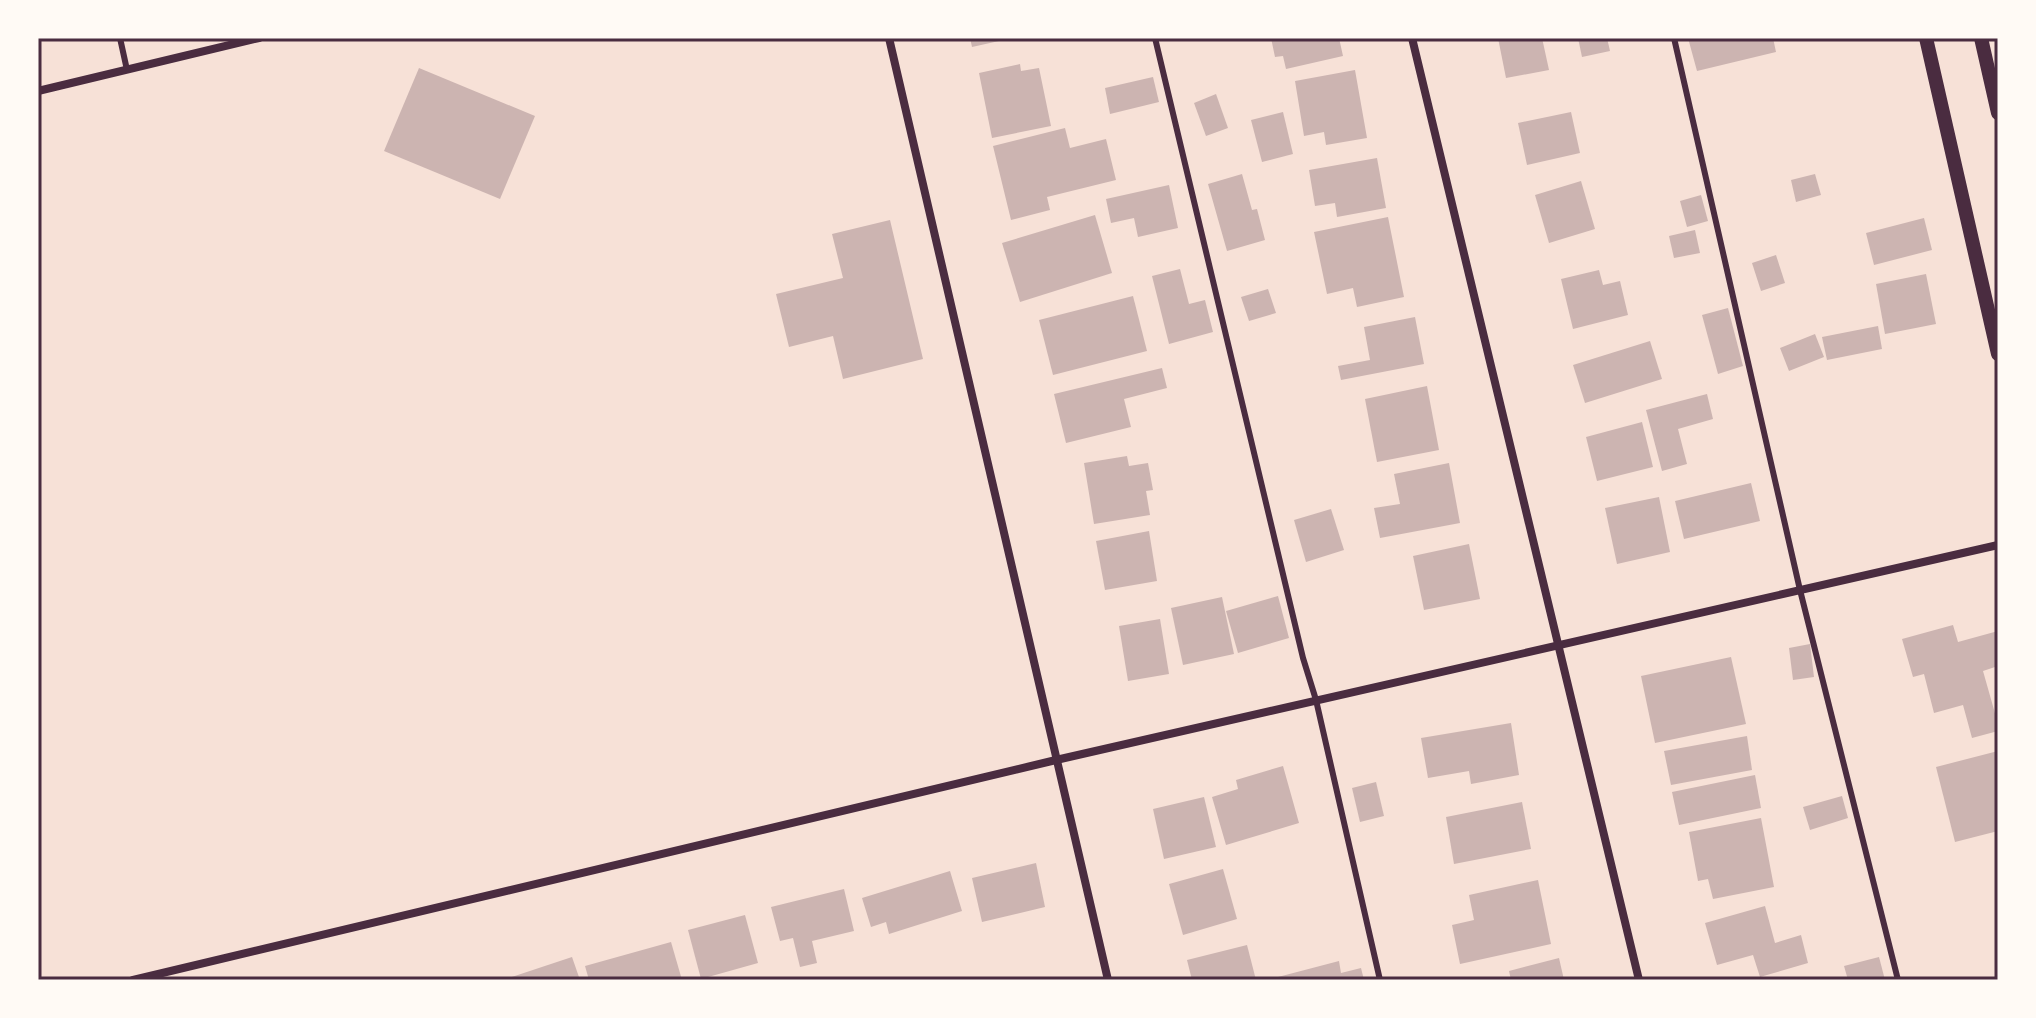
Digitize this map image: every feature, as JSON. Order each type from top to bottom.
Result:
[{"type":"street","points":[[38,91],[259,38]]},
{"type":"street","points":[[889,38],[1108,980]]},
{"type":"street","points":[[1412,38],[1639,980]]},
{"type":"street","points":[[1926,38],[1998,354]]},
{"type":"street","points":[[1981,38],[1998,113]]},
{"type":"street","points":[[133,980],[1056,760],[1998,545]]},
{"type":"lane","points":[[120,38],[127,70]]},
{"type":"lane","points":[[1155,38],[1299,643],[1316,700],[1380,980]]},
{"type":"lane","points":[[1674,38],[1800,590],[1898,980]]},
{"type":"building","points":[[970,38],[1008,38],[1008,39],[972,47]]},
{"type":"building","points":[[1271,38],[1339,38],[1343,56],[1286,69],[1283,56],[1275,57]]},
{"type":"building","points":[[1498,38],[1542,38],[1549,70],[1506,78]]},
{"type":"building","points":[[1578,38],[1607,38],[1610,51],[1582,57]]},
{"type":"building","points":[[1688,38],[1773,38],[1776,52],[1697,71]]},
{"type":"building","points":[[1020,64],[1021,71],[1039,68],[1051,126],[992,138],[979,73]]},
{"type":"building","points":[[419,68],[535,116],[500,199],[384,151]]},
{"type":"building","points":[[1355,70],[1367,138],[1326,145],[1324,132],[1304,136],[1295,81]]},
{"type":"building","points":[[1153,77],[1159,102],[1110,114],[1105,88]]},
{"type":"building","points":[[1216,94],[1228,128],[1206,136],[1194,103]]},
{"type":"building","points":[[1283,112],[1293,154],[1262,162],[1251,120]]},
{"type":"building","points":[[1571,112],[1580,153],[1527,165],[1518,123]]},
{"type":"building","points":[[1065,128],[1070,148],[1106,139],[1116,180],[1047,197],[1050,210],[1011,220],[993,146]]},
{"type":"building","points":[[1377,158],[1386,208],[1337,217],[1335,203],[1315,206],[1309,170]]},
{"type":"building","points":[[1242,174],[1252,210],[1257,209],[1265,240],[1227,251],[1208,184]]},
{"type":"building","points":[[1815,174],[1821,195],[1796,202],[1791,180]]},
{"type":"building","points":[[1581,181],[1595,229],[1549,243],[1535,195]]},
{"type":"building","points":[[1169,185],[1178,228],[1138,237],[1134,218],[1111,223],[1106,199]]},
{"type":"building","points":[[1701,195],[1708,221],[1687,227],[1680,201]]},
{"type":"building","points":[[1095,215],[1112,273],[1020,302],[1002,243]]},
{"type":"building","points":[[1388,217],[1404,297],[1357,307],[1353,288],[1327,294],[1314,232]]},
{"type":"building","points":[[1924,218],[1932,250],[1874,265],[1866,233]]},
{"type":"building","points":[[890,220],[923,359],[843,379],[833,336],[789,347],[776,294],[843,278],[832,234]]},
{"type":"building","points":[[1695,230],[1700,253],[1674,258],[1669,236]]},
{"type":"building","points":[[1776,255],[1785,283],[1761,291],[1752,263]]},
{"type":"building","points":[[1180,269],[1189,304],[1205,300],[1213,332],[1169,344],[1152,276]]},
{"type":"building","points":[[1599,270],[1603,285],[1620,281],[1628,315],[1573,329],[1561,279]]},
{"type":"building","points":[[1926,274],[1936,324],[1885,334],[1876,284]]},
{"type":"building","points":[[1268,289],[1276,313],[1249,321],[1241,297]]},
{"type":"building","points":[[1133,296],[1147,351],[1053,375],[1039,320]]},
{"type":"building","points":[[1728,308],[1743,366],[1718,374],[1702,315]]},
{"type":"building","points":[[1415,317],[1424,364],[1341,380],[1338,366],[1370,360],[1364,327]]},
{"type":"building","points":[[1878,326],[1882,349],[1827,360],[1822,337]]},
{"type":"building","points":[[1815,334],[1824,357],[1789,371],[1780,348]]},
{"type":"building","points":[[1650,341],[1662,379],[1585,403],[1573,365]]},
{"type":"building","points":[[1162,368],[1167,388],[1124,399],[1131,427],[1066,443],[1054,394]]},
{"type":"building","points":[[1427,386],[1439,450],[1377,462],[1365,399]]},
{"type":"building","points":[[1707,394],[1713,419],[1678,429],[1687,464],[1662,471],[1646,410]]},
{"type":"building","points":[[1642,422],[1653,467],[1597,481],[1586,437]]},
{"type":"building","points":[[1127,456],[1129,466],[1148,463],[1153,490],[1146,491],[1150,515],[1094,524],[1084,463]]},
{"type":"building","points":[[1449,463],[1460,523],[1380,538],[1374,508],[1400,504],[1394,474]]},
{"type":"building","points":[[1751,483],[1760,521],[1684,539],[1675,501]]},
{"type":"building","points":[[1659,497],[1670,552],[1617,564],[1605,508]]},
{"type":"building","points":[[1331,509],[1344,550],[1306,562],[1294,520]]},
{"type":"building","points":[[1149,531],[1157,581],[1105,590],[1096,541]]},
{"type":"building","points":[[1469,544],[1480,599],[1424,610],[1413,556]]},
{"type":"building","points":[[1278,596],[1289,638],[1238,653],[1226,611]]},
{"type":"building","points":[[1222,597],[1234,654],[1183,665],[1171,608]]},
{"type":"building","points":[[1160,619],[1169,674],[1128,681],[1119,626]]},
{"type":"building","points":[[1953,625],[1958,642],[1998,631],[1998,666],[1983,671],[1998,731],[1972,738],[1963,705],[1934,713],[1924,674],[1913,677],[1902,639]]},
{"type":"building","points":[[1810,644],[1814,677],[1793,680],[1789,648]]},
{"type":"building","points":[[1731,657],[1746,724],[1655,743],[1641,676]]},
{"type":"building","points":[[1511,723],[1519,775],[1471,784],[1469,771],[1428,778],[1421,738]]},
{"type":"building","points":[[1747,736],[1752,770],[1671,785],[1664,751]]},
{"type":"building","points":[[1998,751],[1998,831],[1955,842],[1936,767]]},
{"type":"building","points":[[1283,766],[1299,823],[1226,845],[1212,797],[1238,789],[1236,780]]},
{"type":"building","points":[[1755,775],[1761,808],[1679,825],[1672,792]]},
{"type":"building","points":[[1376,782],[1384,816],[1360,822],[1352,788]]},
{"type":"building","points":[[1842,796],[1848,818],[1810,830],[1803,807]]},
{"type":"building","points":[[1204,797],[1216,847],[1164,859],[1153,809]]},
{"type":"building","points":[[1522,802],[1531,849],[1454,864],[1446,817]]},
{"type":"building","points":[[1761,818],[1774,887],[1713,899],[1708,879],[1698,881],[1689,832]]},
{"type":"building","points":[[1036,863],[1045,907],[982,922],[972,878]]},
{"type":"building","points":[[1223,869],[1237,919],[1183,935],[1169,884]]},
{"type":"building","points":[[950,871],[962,911],[889,934],[886,922],[871,927],[862,898]]},
{"type":"building","points":[[1538,880],[1551,944],[1460,964],[1452,925],[1474,920],[1469,895]]},
{"type":"building","points":[[844,889],[854,931],[812,941],[817,963],[800,967],[793,938],[780,941],[771,907]]},
{"type":"building","points":[[1765,906],[1775,943],[1801,935],[1808,963],[1760,977],[1753,955],[1717,965],[1705,923]]},
{"type":"building","points":[[745,915],[758,963],[701,979],[688,930]]},
{"type":"building","points":[[671,942],[682,980],[589,980],[585,966]]},
{"type":"building","points":[[1247,945],[1256,980],[1192,980],[1187,960]]},
{"type":"building","points":[[572,957],[580,980],[506,980],[506,979]]},
{"type":"building","points":[[1879,957],[1885,980],[1848,980],[1844,966]]},
{"type":"building","points":[[1559,958],[1564,980],[1511,980],[1509,971]]},
{"type":"building","points":[[1339,961],[1341,973],[1361,968],[1364,980],[1278,980],[1278,977]]}]
